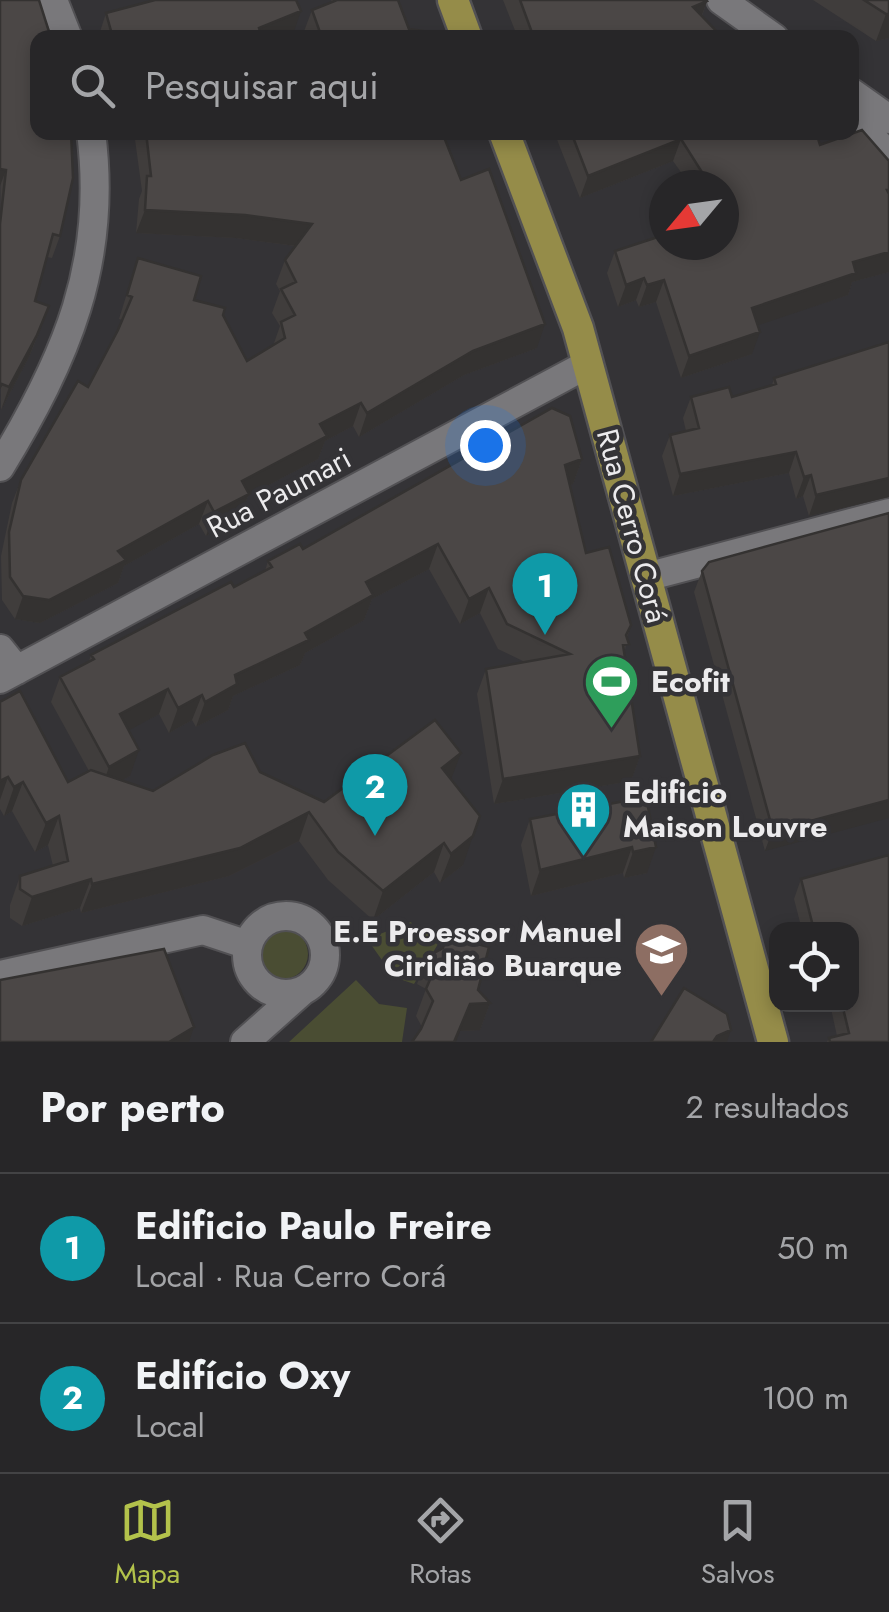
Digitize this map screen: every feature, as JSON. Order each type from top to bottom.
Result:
[{"type":"main road","points":[[453,0],[465,30]]},
{"type":"main road","name":"Rua Cerro Corá","points":[[507,140],[588,364],[773,1042]]},
{"type":"street","points":[[52,0],[65,30]]},
{"type":"street","points":[[721,0],[763,30]]},
{"type":"street","points":[[859,98],[889,119]]},
{"type":"street","points":[[859,122],[889,157]]},
{"type":"street","points":[[0,467],[42,398],[64,350],[82,294],[95,194],[91,140]]},
{"type":"street","name":"Rua Paumari","points":[[6,666],[588,364]]},
{"type":"street","points":[[646,577],[889,513]]},
{"type":"street","points":[[244,1042],[320,976],[325,952],[322,940],[307,922],[295,917],[271,918],[252,934],[248,968],[262,986],[274,993],[301,992]]},
{"type":"street","points":[[0,975],[203,930],[248,945]]},
{"type":"street","points":[[244,1042],[262,986]]},
{"type":"green space","points":[[411,922],[418,934],[429,931],[438,944],[414,984],[394,977],[367,939]]},
{"type":"green space","points":[[283,929],[300,937],[308,954],[300,971],[283,979],[266,971],[258,954],[266,937]]},
{"type":"green space","points":[[356,980],[379,1004],[407,1008],[402,1042],[289,1042]]},
{"type":"building","points":[[0,0],[39,0],[48,30],[30,30],[30,140],[71,140],[73,178],[60,236],[53,234],[35,301],[49,306],[9,387],[0,387],[0,224],[6,170],[0,169]]},
{"type":"building","points":[[155,0],[296,0],[301,11],[260,30],[111,30],[106,13]]},
{"type":"building","points":[[337,0],[398,0],[409,29],[416,30],[319,30],[312,10]]},
{"type":"building","points":[[520,0],[706,0],[693,7],[715,30],[531,30]]},
{"type":"building","points":[[864,0],[889,0],[889,14],[886,14]]},
{"type":"building","points":[[862,130],[889,161],[889,252],[853,262],[856,273],[752,308],[760,332],[689,356],[664,280],[647,285],[644,278],[626,285],[615,251],[649,240],[649,260],[739,260],[739,170],[701,170],[682,140],[818,140],[820,145],[834,140],[859,140]]},
{"type":"building","points":[[147,140],[445,140],[461,180],[489,169],[545,324],[473,351],[367,413],[361,403],[320,424],[327,436],[242,481],[249,494],[214,512],[208,501],[118,551],[126,560],[49,600],[23,596],[10,577],[9,532],[21,480],[78,381],[88,387],[132,297],[127,295],[138,258],[201,276],[194,300],[225,308],[223,315],[247,361],[285,338],[281,322],[295,315],[281,289],[296,282],[285,260],[312,224],[245,215],[145,210],[147,176],[151,176]]},
{"type":"building","points":[[574,140],[678,140],[588,176]]},
{"type":"building","points":[[889,342],[889,478],[816,495],[811,475],[804,477],[796,452],[680,474],[670,435],[699,428],[691,397],[729,387],[732,397],[776,384],[774,378]]},
{"type":"building","points":[[552,408],[570,416],[582,459],[565,465],[586,553],[609,547],[631,625],[626,635],[629,644],[623,645],[640,756],[503,779],[486,669],[570,654],[507,624],[489,588],[469,599],[438,544],[366,582],[373,595],[305,633],[309,640],[235,675],[237,684],[205,702],[202,695],[178,708],[168,689],[120,714],[139,750],[109,767],[60,677],[94,659],[91,655],[231,582],[234,587],[272,567],[268,561],[300,544],[303,549]]},
{"type":"building","points":[[889,513],[889,800],[773,831],[702,571],[709,562]]},
{"type":"building","points":[[20,691],[68,782],[91,770],[153,791],[213,755],[245,743],[260,772],[324,802],[435,720],[461,753],[442,768],[480,816],[473,836],[451,854],[444,843],[383,891],[338,852],[309,812],[240,848],[92,884],[91,879],[32,897],[20,889],[20,876],[68,861],[59,816],[46,823],[23,782],[14,787],[8,777],[0,781],[0,702]]},
{"type":"building","points":[[646,797],[656,847],[633,852],[632,847],[540,870],[530,819]]},
{"type":"building","points":[[889,855],[889,1042],[830,1042],[829,1038],[849,1033],[844,1012],[859,1012],[859,922],[812,922],[801,879]]},
{"type":"building","points":[[446,936],[489,947],[478,990],[490,1003],[470,1004],[454,1042],[412,1042],[433,1001],[426,989],[437,963],[427,957],[443,948]]},
{"type":"building","points":[[164,949],[194,1027],[169,1042],[0,1042],[0,980]]},
{"type":"building","points":[[684,988],[727,1014],[731,1030],[713,1042],[651,1042]]},
{"type":"place","name":"Edificio Paulo Freire","points":[[545,635]]},
{"type":"place","name":"Ecofit","points":[[612,731]]},
{"type":"place","name":"Edifício Oxy","points":[[375,836]]},
{"type":"place","name":"Edificio Maison Louvre","points":[[584,859]]},
{"type":"place","name":"E.E Proessor Manuel Ciridião Buarque","points":[[661,998]]}]
